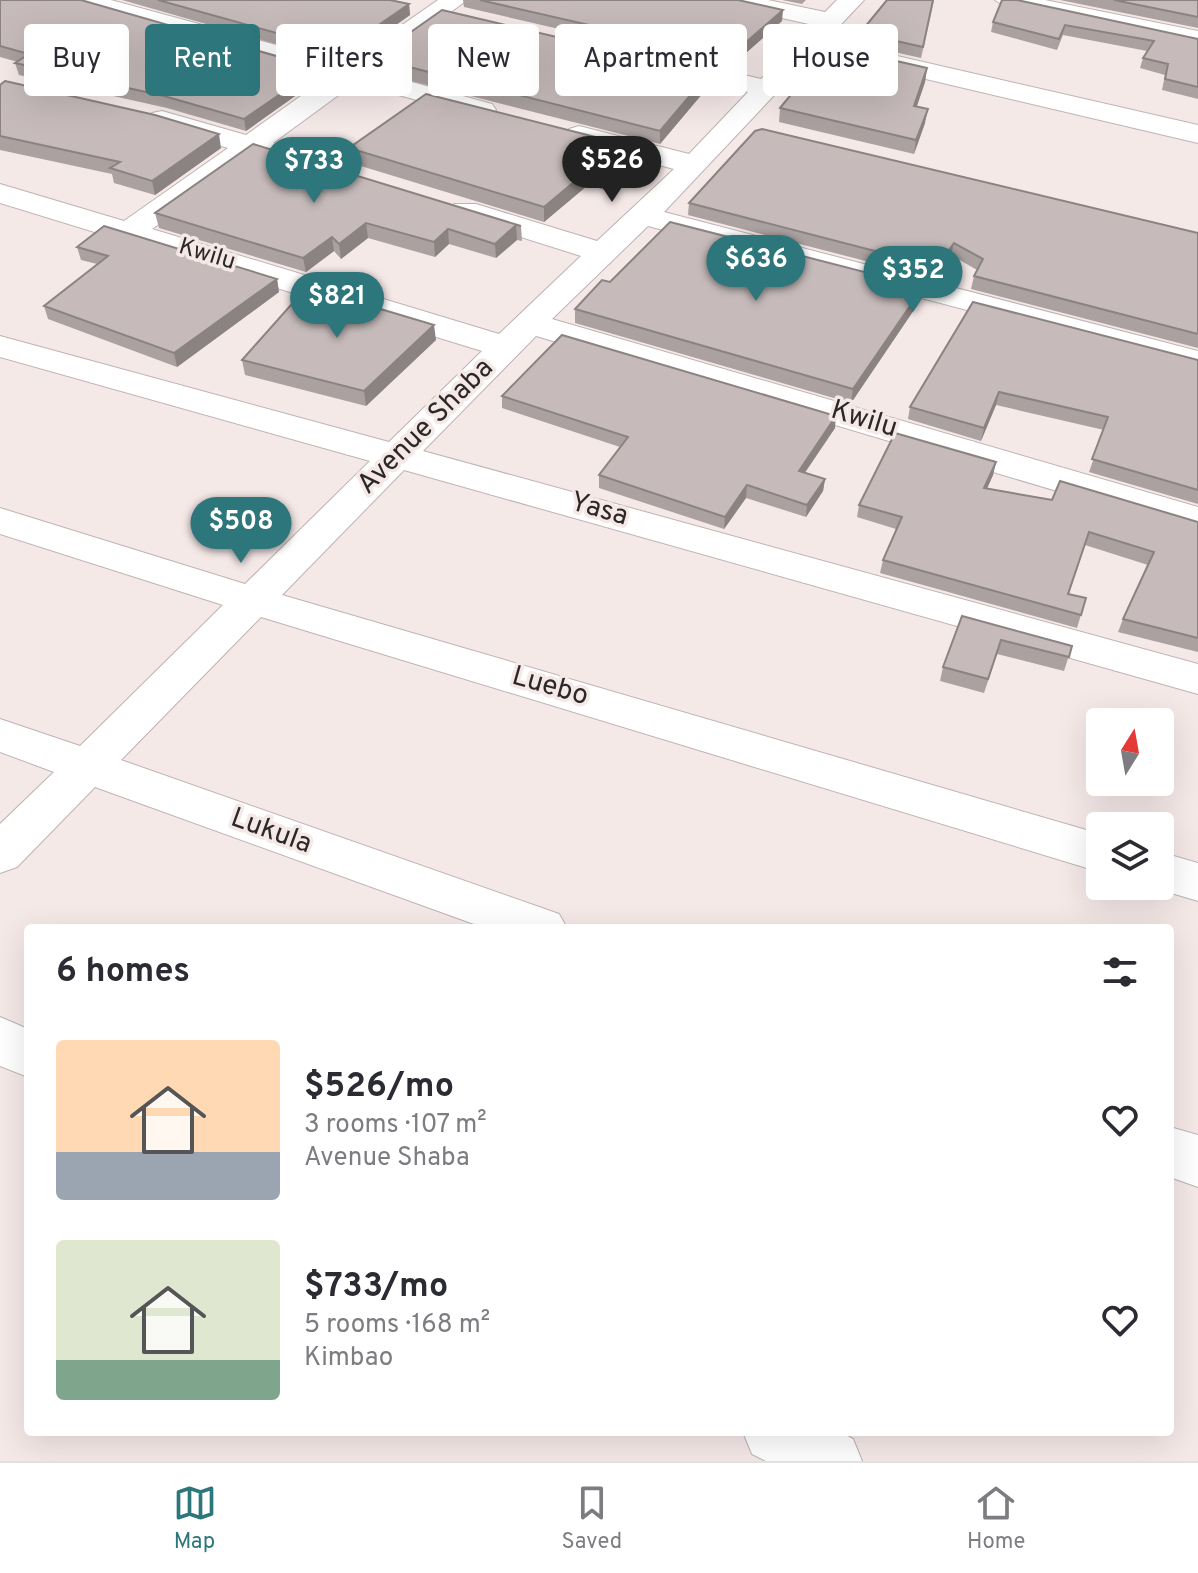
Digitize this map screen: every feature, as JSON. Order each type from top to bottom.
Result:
[{"type":"street","points":[[83,0],[276,55]]},
{"type":"street","points":[[733,0],[830,21]]},
{"type":"street","name":"Avenue Shaba","points":[[827,24],[851,0]]},
{"type":"street","points":[[1008,0],[1198,39]]},
{"type":"street","points":[[401,3],[453,10]]},
{"type":"street","points":[[412,36],[453,10]]},
{"type":"street","points":[[898,64],[1198,134]]},
{"type":"street","points":[[412,92],[514,118]]},
{"type":"street","name":"Avenue Shaba","points":[[0,854],[251,600],[601,252],[695,165],[763,94]]},
{"type":"street","points":[[130,231],[319,96]]},
{"type":"street","points":[[135,113],[342,172]]},
{"type":"street","points":[[735,123],[766,131]]},
{"type":"street","points":[[559,130],[695,165]]},
{"type":"street","name":"Kwilu","points":[[0,193],[130,231],[1198,520]]},
{"type":"street","points":[[434,200],[601,252]]},
{"type":"street","points":[[641,215],[1198,361]]},
{"type":"street","name":"Yasa","points":[[0,346],[398,454],[1198,679]]},
{"type":"street","name":"Luebo","points":[[0,521],[251,600],[1086,849]]},
{"type":"street","name":"Lukula","points":[[0,735],[531,924]]},
{"type":"street","points":[[1174,875],[1198,882]]},
{"type":"street","points":[[0,1040],[24,1052]]},
{"type":"street","points":[[1174,1153],[1198,1161]]},
{"type":"street","points":[[782,1436],[831,1461]]},
{"type":"building","points":[[0,0],[81,0],[165,24],[145,24],[145,92],[129,88],[129,24],[24,24],[24,53],[0,46]]},
{"type":"building","points":[[158,0],[390,0],[409,4],[380,24],[276,24],[276,33],[260,28],[260,24],[244,24]]},
{"type":"building","points":[[480,0],[738,0],[783,10],[763,24],[747,41],[747,24],[585,24]]},
{"type":"building","points":[[887,0],[933,0],[923,47],[898,41],[898,24],[867,24]]},
{"type":"building","points":[[1002,0],[1017,0],[1198,39],[1198,87],[1165,79],[1168,64],[1143,58],[1154,41],[1065,25],[1059,39],[993,22]]},
{"type":"building","points":[[1114,0],[1198,0],[1198,17]]},
{"type":"building","points":[[442,10],[501,24],[428,24],[428,72],[412,68],[412,31]]},
{"type":"building","points":[[539,33],[555,37],[555,96],[690,96],[660,131],[523,96],[539,96]]},
{"type":"building","points":[[260,51],[276,56],[277,96],[244,119],[164,96],[260,96]]},
{"type":"building","points":[[898,61],[927,68],[914,106],[928,109],[916,140],[780,108],[790,96],[898,96]]},
{"type":"building","points":[[5,81],[24,85],[24,96],[71,96],[155,115],[219,134],[152,181],[110,168],[120,162],[0,136],[0,85]]},
{"type":"building","points":[[426,94],[639,148],[610,176],[587,171],[544,207],[349,148]]},
{"type":"building","points":[[762,129],[1198,233],[1198,334],[974,276],[983,259],[954,243],[937,267],[689,203],[755,131]]},
{"type":"building","points":[[253,144],[521,226],[516,225],[495,244],[448,229],[434,242],[366,223],[339,244],[332,237],[303,258],[155,213]]},
{"type":"building","points":[[670,222],[923,287],[853,389],[575,309],[602,280],[610,282]]},
{"type":"building","points":[[104,226],[277,279],[174,353],[44,306],[108,256],[77,247]]},
{"type":"building","points":[[307,287],[434,325],[364,391],[242,360]]},
{"type":"building","points":[[973,302],[1198,360],[1198,490],[1092,459],[1108,417],[999,392],[984,428],[910,407]]},
{"type":"building","points":[[562,335],[836,416],[799,471],[825,479],[807,505],[747,485],[725,517],[599,475],[628,437],[502,396]]},
{"type":"building","points":[[895,433],[996,462],[984,488],[1052,500],[1060,481],[1198,522],[1198,638],[1123,619],[1154,552],[1089,532],[1068,594],[1086,598],[1081,615],[883,560],[902,517],[859,505]]},
{"type":"building","points":[[962,616],[1072,646],[1069,657],[1001,640],[988,679],[943,667]]}]
